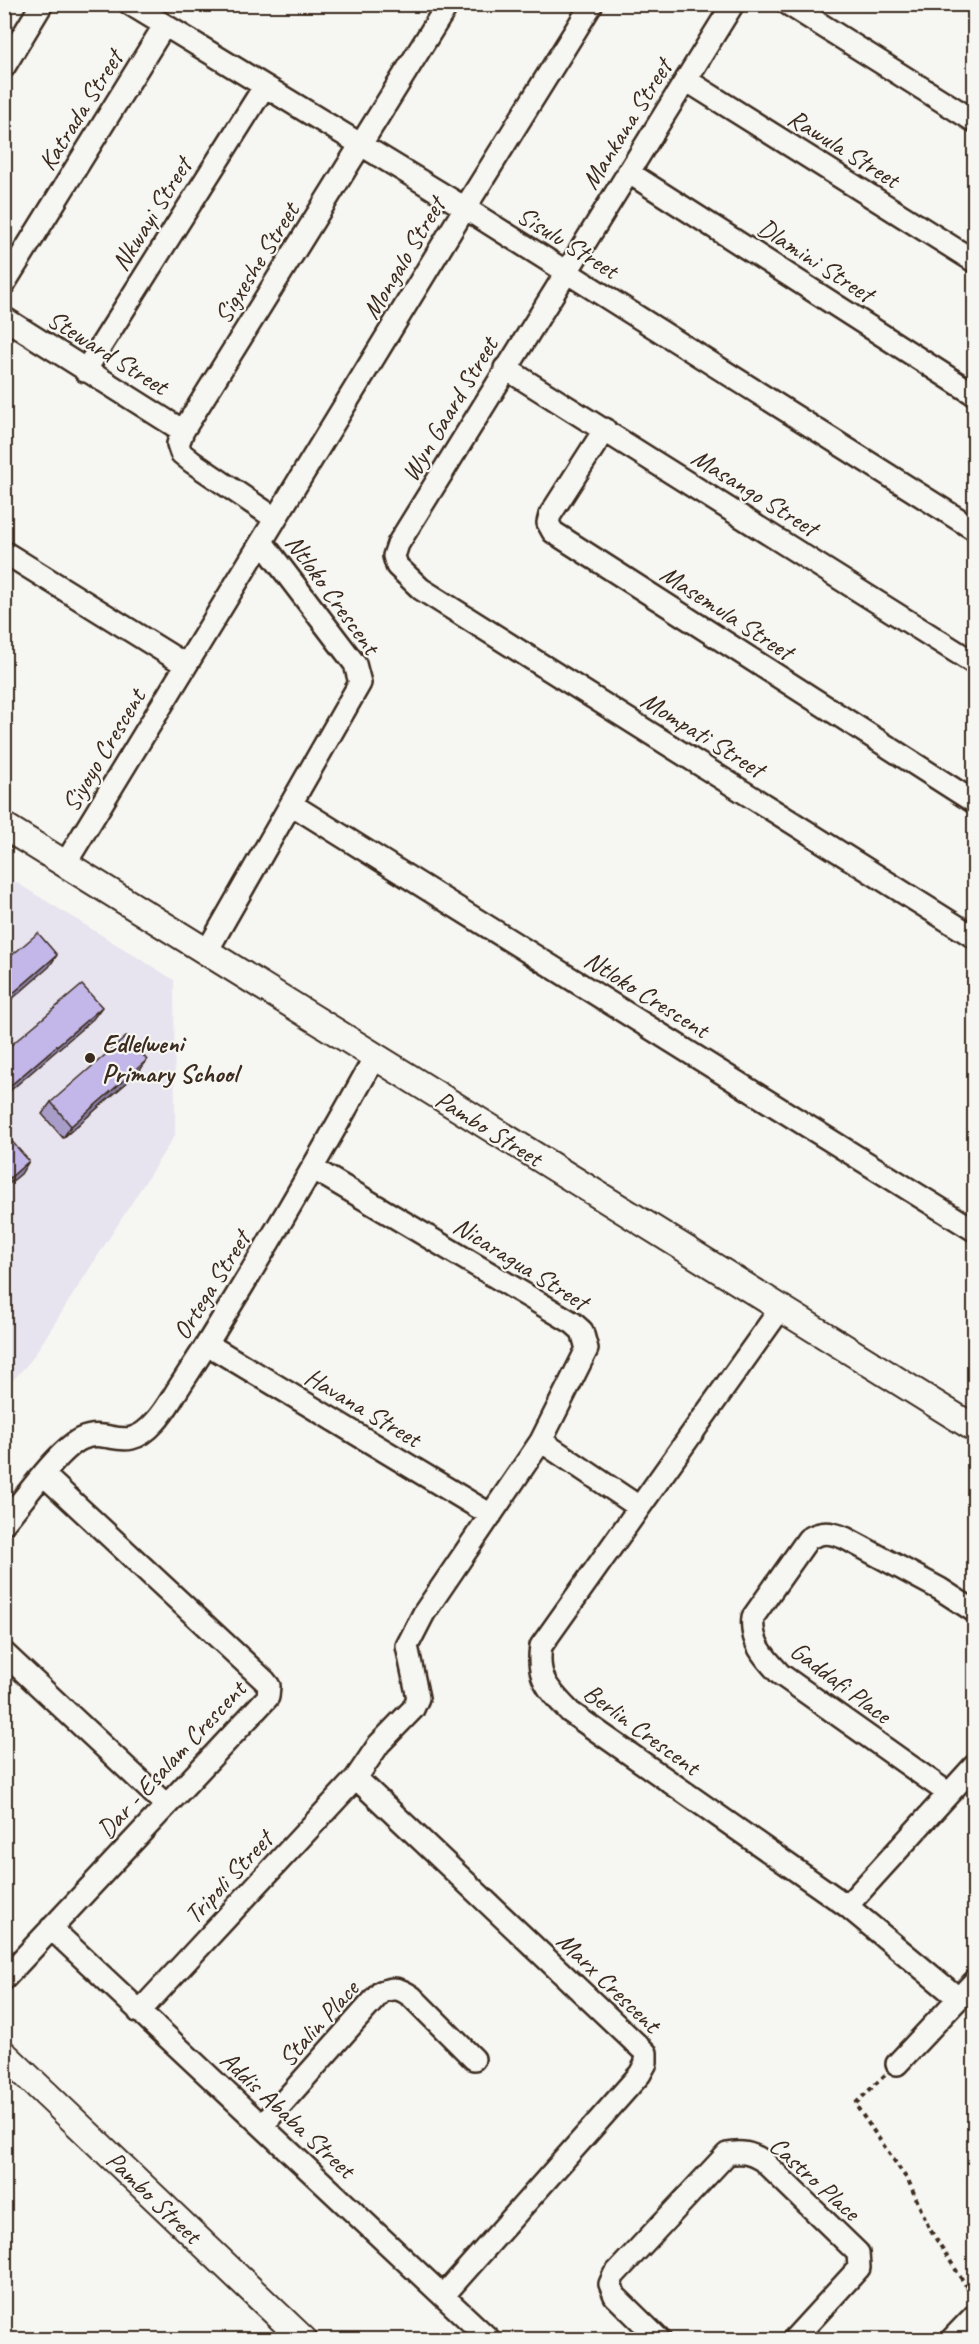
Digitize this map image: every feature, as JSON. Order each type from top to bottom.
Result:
[{"type":"street","points":[[4,67],[42,4]]},
{"type":"street","name":"Sisulu Street","points":[[130,4],[465,208],[975,529]]},
{"type":"street","name":"Sigxeshe Street","points":[[183,431],[448,4]]},
{"type":"street","name":"Mongalo Street","points":[[262,542],[592,4]]},
{"type":"street","name":"Mankana Street","points":[[565,273],[733,4]]},
{"type":"street","points":[[788,4],[975,121]]},
{"type":"street","name":"Katrada Street","points":[[4,284],[164,26]]},
{"type":"street","name":"Rawula Street","points":[[686,80],[975,261]]},
{"type":"street","name":"Nkwayi Street","points":[[85,371],[264,87]]},
{"type":"street","name":"Dlamini Street","points":[[628,172],[975,394]]},
{"type":"street","name":"Wyn Gaard Street","points":[[405,575],[398,566],[393,553],[565,273]]},
{"type":"street","name":"Steward Street","points":[[4,318],[183,431]]},
{"type":"street","name":"Masango Street","points":[[505,368],[975,663]]},
{"type":"street","name":"Masemula Street","points":[[605,429],[550,515],[548,523],[553,532],[975,802]]},
{"type":"street","points":[[183,431],[178,444],[181,453],[219,482],[276,519]]},
{"type":"street","name":"Siyoyo Crescent","points":[[65,864],[262,542]]},
{"type":"street","name":"Ntloko Crescent","points":[[207,951],[358,688],[359,676],[355,664],[262,542]]},
{"type":"street","points":[[4,552],[186,665]]},
{"type":"street","name":"Mompati Street","points":[[405,575],[421,589],[975,937]]},
{"type":"street","name":"Ntloko Crescent","points":[[291,804],[975,1230]]},
{"type":"street","name":"Pambo Street","points":[[4,826],[975,1428]]},
{"type":"street","name":"Ortega Street","points":[[45,1476],[61,1455],[78,1440],[91,1435],[122,1440],[141,1436],[157,1421],[314,1169],[375,1057]]},
{"type":"street","name":"Nicaragua Street","points":[[314,1169],[573,1323],[582,1331],[587,1349],[583,1360],[541,1441],[491,1515]]},
{"type":"street","name":"Berlin Crescent","points":[[781,1308],[541,1646],[539,1669],[542,1679],[570,1712],[847,1906],[958,1998]]},
{"type":"street","name":"Havana Street","points":[[207,1344],[491,1515]]},
{"type":"street","points":[[541,1441],[639,1508]]},
{"type":"street","points":[[4,1523],[45,1476]]},
{"type":"street","name":"Dar - Esalam Crescent","points":[[4,1979],[268,1697],[269,1686],[45,1476]]},
{"type":"street","name":"Tripoli Street","points":[[139,2012],[356,1778],[379,1744],[416,1703],[418,1688],[407,1656],[409,1641],[424,1613],[491,1515]]},
{"type":"street","name":"Gaddafi Place","points":[[948,1793],[780,1674],[763,1657],[751,1629],[753,1617],[808,1539],[819,1533],[832,1533],[845,1538],[940,1589],[975,1611]]},
{"type":"street","points":[[4,1653],[166,1805]]},
{"type":"street","points":[[847,1906],[975,1766]]},
{"type":"street","name":"Marx Crescent","points":[[356,1778],[646,2053],[646,2063],[640,2074],[443,2296]]},
{"type":"street","name":"Addis Ababa Street","points":[[51,1928],[490,2340]]},
{"type":"street","points":[[897,2064],[975,1982]]},
{"type":"street","name":"Stalin Place","points":[[262,2126],[381,1992],[392,1988],[401,1989],[412,1997],[474,2059]]},
{"type":"street","name":"Pambo Street","points":[[4,2054],[304,2340]]},
{"type":"street","name":"Castro Place","points":[[660,2340],[615,2296],[610,2284],[614,2275],[727,2154],[739,2152],[751,2154],[762,2160],[858,2253],[859,2268],[793,2340]]},
{"type":"street","points":[[951,2340],[975,2316]]},
{"type":"path","points":[[897,2064],[856,2103],[857,2107],[909,2182],[934,2238],[975,2298]]},
{"type":"shaded area","name":"Edlelweni Primary School","points":[[4,875],[174,980],[175,1135],[31,1360],[5,1389]]},
{"type":"building","points":[[38,933],[57,955],[4,1001],[4,962]]},
{"type":"building","points":[[82,985],[102,1007],[4,1091],[4,1051]]},
{"type":"building","points":[[127,1036],[147,1060],[71,1126],[51,1102]]},
{"type":"building","points":[[9,1138],[29,1161],[4,1183],[4,1142]]},
{"type":"place","name":"Edlelweni Primary School","points":[[90,1058]]}]
